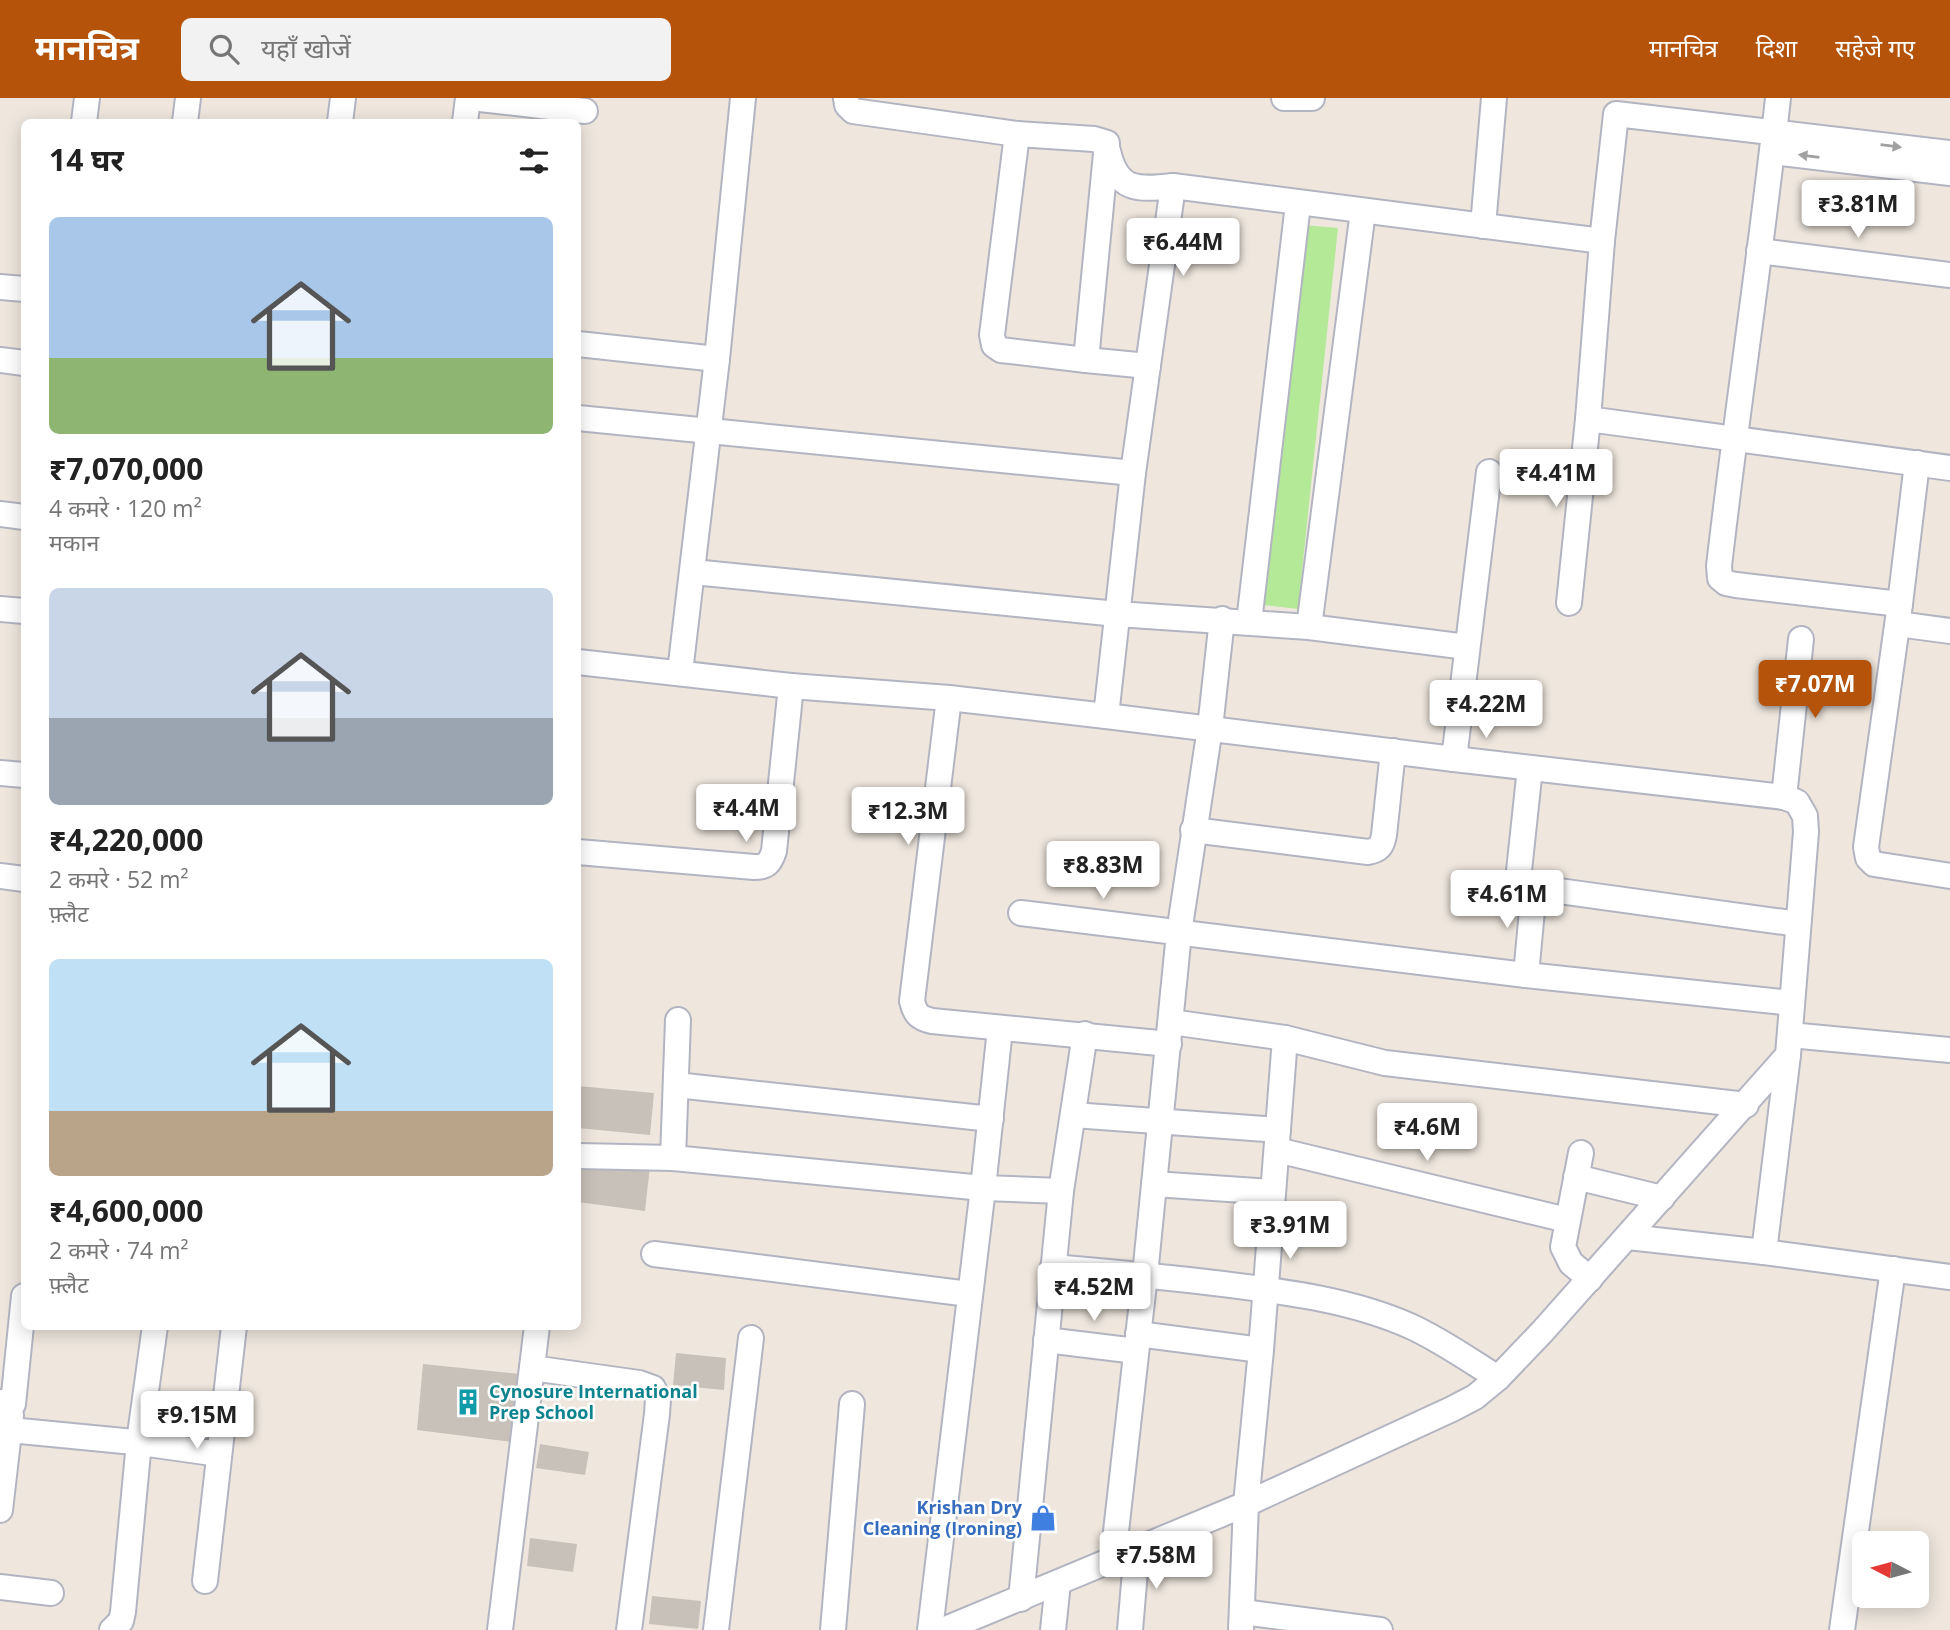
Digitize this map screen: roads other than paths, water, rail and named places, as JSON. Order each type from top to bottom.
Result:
[{"type":"street","points":[[84,119],[86,98]]},
{"type":"street","points":[[185,119],[188,98]]},
{"type":"street","points":[[340,119],[343,98]]},
{"type":"street","points":[[466,119],[469,98],[584,111]]},
{"type":"street","points":[[680,672],[717,359],[743,98]]},
{"type":"street","points":[[846,98],[846,105],[853,111],[1017,134],[1094,139],[1107,143]]},
{"type":"street","points":[[1284,98],[1312,98]]},
{"type":"street","points":[[1483,226],[1494,98]]},
{"type":"street","points":[[1778,98],[1734,438],[1719,566],[1720,578],[1726,583],[1899,614],[1950,631]]},
{"type":"street","points":[[1569,603],[1616,106],[1774,142],[1950,173]]},
{"type":"street","points":[[1017,134],[992,335],[994,345],[1000,350],[1148,366]]},
{"type":"street","points":[[1774,142],[1950,153]]},
{"type":"street","points":[[1107,143],[1112,168],[1117,177],[1136,188],[1173,186],[1602,241]]},
{"type":"street","points":[[1086,360],[1107,143]]},
{"type":"street","points":[[1106,716],[1133,473],[1173,186]]},
{"type":"street","points":[[1249,622],[1298,204]]},
{"type":"street","points":[[1309,627],[1363,211]]},
{"type":"street","points":[[1759,251],[1950,275]]},
{"type":"street","points":[[0,286],[21,289]]},
{"type":"street","points":[[581,344],[717,359]]},
{"type":"street","points":[[0,360],[21,363]]},
{"type":"street","points":[[581,418],[1133,473]]},
{"type":"street","points":[[1588,419],[1950,468]]},
{"type":"street","points":[[1917,463],[1866,847],[1868,858],[1883,868],[1950,876]]},
{"type":"street","points":[[1454,759],[1489,472]]},
{"type":"street","points":[[0,514],[21,517]]},
{"type":"street","points":[[693,572],[1117,614],[1222,619],[1309,627],[1467,647]]},
{"type":"street","points":[[0,609],[21,611]]},
{"type":"street","points":[[1113,1558],[1145,1275],[1179,933],[1210,728],[1222,619]]},
{"type":"street","points":[[1784,797],[1801,639]]},
{"type":"street","points":[[581,662],[791,686],[949,698],[1106,716],[1784,797],[1797,802],[1804,816],[1806,832],[1789,1045],[1764,1252]]},
{"type":"street","points":[[581,852],[754,867],[763,867],[770,862],[774,851],[791,686]]},
{"type":"street","points":[[949,698],[912,1001],[915,1012],[921,1018],[1000,1029],[1085,1034],[1170,1033],[1285,1038],[1385,1063],[1746,1105]]},
{"type":"street","points":[[1193,830],[1376,851],[1382,844],[1384,835],[1393,751]]},
{"type":"street","points":[[1530,768],[1518,880],[1522,886],[1798,924]]},
{"type":"street","points":[[0,773],[21,775]]},
{"type":"street","points":[[0,876],[21,879]]},
{"type":"street","points":[[1526,975],[1534,889]]},
{"type":"street","points":[[1021,913],[1526,975],[1792,1003]]},
{"type":"street","points":[[673,1158],[678,1020]]},
{"type":"street","points":[[1000,1029],[969,1294],[941,1630],[1246,1504],[1475,1397],[1498,1378],[1590,1279],[1746,1105],[1789,1045]]},
{"type":"street","points":[[1021,1599],[1061,1191],[1085,1034]]},
{"type":"street","points":[[1285,1038],[1261,1350],[1246,1504],[1242,1621],[1380,1630]]},
{"type":"street","points":[[1789,1045],[1950,1050]]},
{"type":"street","points":[[676,1085],[990,1119]]},
{"type":"street","points":[[1073,1115],[1160,1120],[1278,1140],[1567,1220]]},
{"type":"street","points":[[581,1156],[673,1158],[983,1188],[1061,1191]]},
{"type":"street","points":[[1590,1279],[1570,1263],[1563,1247],[1579,1165],[1662,1198]]},
{"type":"street","points":[[1154,1184],[1273,1192]]},
{"type":"street","points":[[1628,1237],[1950,1277]]},
{"type":"street","points":[[654,1254],[969,1294]]},
{"type":"street","points":[[1053,1267],[1265,1289],[1356,1306],[1441,1342],[1498,1378]]},
{"type":"street","points":[[1842,1630],[1893,1269]]},
{"type":"street","points":[[0,1510],[9,1430],[6,1403],[21,1314]]},
{"type":"street","points":[[113,1630],[121,1621],[123,1612],[139,1442],[154,1330]]},
{"type":"street","points":[[205,1581],[234,1330]]},
{"type":"street","points":[[500,1630],[537,1330]]},
{"type":"street","points":[[716,1630],[751,1338]]},
{"type":"street","points":[[1046,1340],[1137,1342],[1261,1350]]},
{"type":"street","points":[[532,1368],[639,1383],[653,1388],[657,1399],[657,1414],[629,1630]]},
{"type":"street","points":[[833,1630],[852,1404]]},
{"type":"street","points":[[9,1430],[139,1442],[219,1454]]},
{"type":"street","points":[[1130,1630],[1137,1548]]},
{"type":"street","points":[[1053,1630],[1058,1583]]},
{"type":"street","points":[[0,1587],[51,1593]]},
{"type":"place","name":"Cynosure International Prep School","points":[[468,1402]]},
{"type":"place","name":"Krishan Dry Cleaning (Ironing)","points":[[1043,1518]]}]
